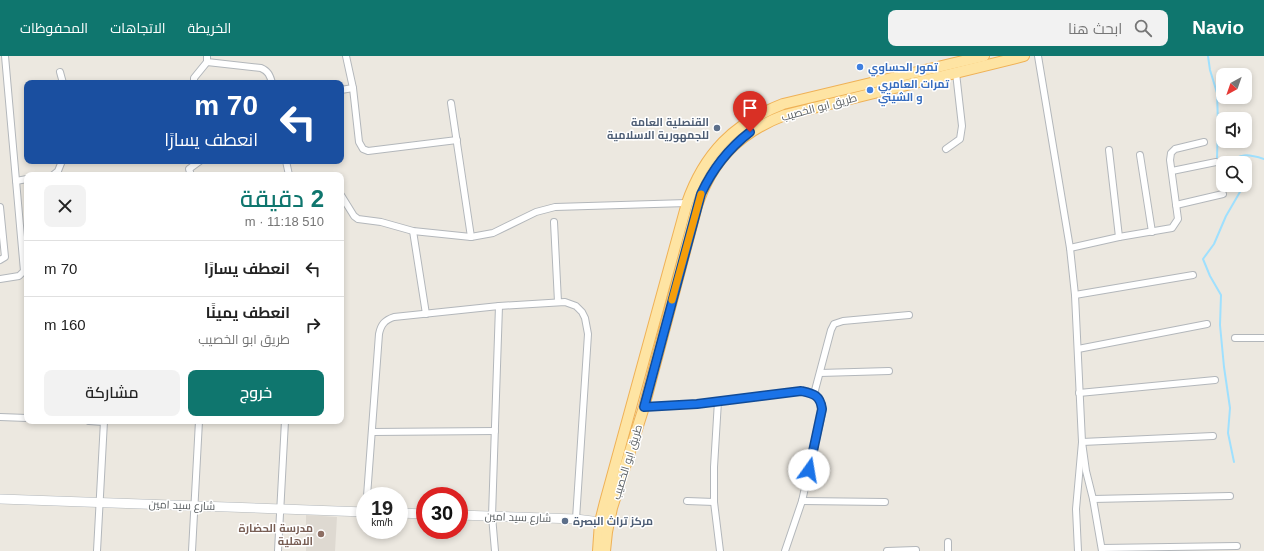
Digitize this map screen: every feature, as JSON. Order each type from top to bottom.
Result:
[{"type":"main road","name":"طريق ابو الخصيب","points":[[598,551],[600,522],[605,502],[687,203],[698,177],[714,153],[733,132],[745,123],[770,109],[797,100],[984,56]]},
{"type":"main road","name":"طريق ابو الخصيب","points":[[605,551],[612,508],[644,407],[701,194],[713,170],[730,149],[739,140],[761,125],[786,115],[1024,56]]},
{"type":"main road","points":[[647,352],[658,354]]},
{"type":"street","points":[[5,56],[24,271],[19,276]]},
{"type":"street","points":[[346,56],[353,88],[359,142],[364,149],[368,151],[457,140]]},
{"type":"street","points":[[1038,56],[1070,248],[1075,294],[1082,442],[1086,471],[1102,549],[1237,546]]},
{"type":"street","points":[[194,80],[207,59],[261,68],[267,71],[271,80]]},
{"type":"street","points":[[60,72],[62,80]]},
{"type":"street","points":[[946,148],[960,139],[961,134],[962,126],[956,73]]},
{"type":"street","points":[[344,90],[353,88]]},
{"type":"street","points":[[451,103],[471,237]]},
{"type":"street","points":[[1070,248],[1119,237],[1172,228],[1178,219],[1170,160],[1171,153],[1175,149],[1204,142]]},
{"type":"street","points":[[1109,150],[1119,237]]},
{"type":"street","points":[[1140,155],[1152,232]]},
{"type":"street","points":[[1172,171],[1216,162]]},
{"type":"street","points":[[190,172],[189,169],[196,164]]},
{"type":"street","points":[[16,180],[24,179]]},
{"type":"street","points":[[1176,205],[1223,194]]},
{"type":"street","points":[[344,200],[354,216],[358,219],[377,221],[413,232],[471,237],[493,233],[536,212],[555,207],[687,203]]},
{"type":"street","points":[[0,207],[5,257],[0,260]]},
{"type":"street","points":[[554,222],[558,302]]},
{"type":"street","points":[[413,232],[426,314]]},
{"type":"street","points":[[1075,294],[1193,275]]},
{"type":"street","points":[[0,279],[24,276]]},
{"type":"street","points":[[368,487],[380,328],[383,322],[388,319],[426,314],[499,306],[558,302],[576,306],[582,312],[585,318],[588,334],[576,519]]},
{"type":"street","points":[[496,551],[492,516],[499,306]]},
{"type":"street","points":[[814,394],[831,330],[834,324],[840,321],[909,315]]},
{"type":"street","points":[[1078,349],[1207,324]]},
{"type":"street","points":[[1235,338],[1264,338]]},
{"type":"street","points":[[820,373],[890,370]]},
{"type":"street","points":[[1079,393],[1215,380]]},
{"type":"street","points":[[644,407],[697,404],[801,391],[814,394],[821,402],[822,409],[802,501],[785,551]]},
{"type":"street","points":[[718,401],[714,468],[714,502],[720,551]]},
{"type":"street","points":[[0,417],[24,418]]},
{"type":"street","points":[[97,551],[104,424]]},
{"type":"street","points":[[192,551],[199,424]]},
{"type":"street","points":[[278,551],[285,424]]},
{"type":"street","points":[[372,432],[494,430]]},
{"type":"street","points":[[1082,442],[1213,436]]},
{"type":"street","points":[[1078,551],[1076,509],[1082,442]]},
{"type":"street","points":[[1093,500],[1230,496]]},
{"type":"street","name":"شارع سيد امين","points":[[0,499],[356,512]]},
{"type":"street","points":[[687,501],[714,502]]},
{"type":"street","points":[[802,501],[885,502]]},
{"type":"street","name":"شارع سيد امين","points":[[468,515],[576,519],[600,522]]},
{"type":"street","points":[[948,542],[948,551]]},
{"type":"street","points":[[886,551],[916,550]]},
{"type":"shaded area","name":"مدرسة الحضارة الاهلية","points":[[306,515],[337,517],[335,551],[306,551]]},
{"type":"waterway","points":[[1208,56],[1210,70],[1217,93],[1217,156]]},
{"type":"waterway","points":[[1240,156],[1248,155],[1264,159]]},
{"type":"waterway","points":[[1234,462],[1228,433],[1230,408],[1220,325],[1221,295],[1210,276],[1203,259],[1214,244],[1226,216],[1240,192]]},
{"type":"slow traffic","points":[[672,300],[701,194]]},
{"type":"place","name":"تمور الحساوي","points":[[860,67]]},
{"type":"place","name":"تمرات العامري و الشيتي","points":[[870,90]]},
{"type":"place","name":"القنصلية العامة للجمهورية الاسلامية","points":[[717,128]]},
{"type":"place","name":"مركز تراث البصرة","points":[[565,521]]},
{"type":"place","name":"مدرسة الحضارة الاهلية","points":[[321,534]]},
{"type":"route","points":[[750,132],[739,140],[721,159],[713,170],[701,194],[644,407],[697,404],[801,391],[814,394],[821,402],[822,409],[809,470]]}]
